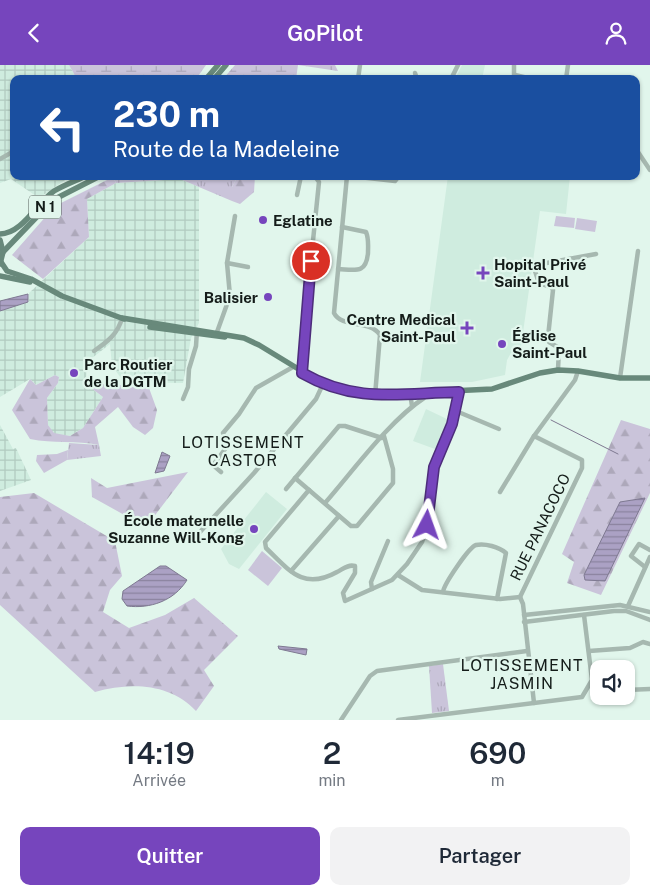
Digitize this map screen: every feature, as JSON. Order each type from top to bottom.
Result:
[{"type":"main road","points":[[209,75],[218,65]]},
{"type":"main road","points":[[217,75],[226,65]]},
{"type":"main road","name":"N 1","points":[[0,234],[6,234],[18,226],[54,192],[78,180]]},
{"type":"main road","name":"N 1","points":[[3,253],[53,200],[92,180]]},
{"type":"main road","points":[[0,241],[3,253],[0,263],[7,271],[31,279],[37,284]]},
{"type":"main road","points":[[0,276],[37,284],[69,299],[122,318],[236,339],[269,351]]},
{"type":"main road","points":[[197,332],[217,332],[244,338],[323,384],[346,392],[375,395],[492,389],[540,373],[558,370],[578,371],[620,378],[650,378]]},
{"type":"street","points":[[640,155],[650,170]]},
{"type":"street","points":[[297,195],[302,180]]},
{"type":"street","points":[[302,373],[305,319],[319,182],[318,180]]},
{"type":"street","points":[[348,180],[334,308],[336,317],[373,328],[380,335],[375,395]]},
{"type":"street","points":[[217,332],[230,296],[227,263],[234,216]]},
{"type":"street","points":[[338,269],[359,270],[367,261],[368,243],[366,232],[342,227]]},
{"type":"street","points":[[620,378],[638,251]]},
{"type":"street","points":[[558,370],[559,348],[549,342],[548,337],[553,290],[551,287],[539,283],[535,271],[541,264],[596,254]]},
{"type":"street","points":[[227,263],[248,267]]},
{"type":"street","points":[[94,351],[108,341],[120,328],[122,318]]},
{"type":"street","points":[[183,399],[188,387],[189,369],[196,346],[197,332]]},
{"type":"street","points":[[221,472],[213,465],[230,444],[223,433],[256,388],[293,367]]},
{"type":"street","points":[[500,492],[534,436],[575,381],[578,371]]},
{"type":"street","points":[[200,533],[316,399],[323,384]]},
{"type":"street","points":[[309,490],[265,542],[266,548],[291,571],[304,579],[312,581],[334,574],[352,565],[356,569],[343,593],[343,600],[349,601],[387,583],[398,575],[417,551],[426,534],[434,467],[456,411],[459,392]]},
{"type":"street","points":[[410,393],[412,406]]},
{"type":"street","points":[[325,503],[383,437],[412,406],[424,398],[426,393]]},
{"type":"street","points":[[456,411],[499,429]]},
{"type":"street","points":[[286,489],[339,427],[345,426],[383,437]]},
{"type":"street","name":"RUE PANACOCO","points":[[520,597],[582,468],[582,460],[534,436]]},
{"type":"street","points":[[295,478],[351,526],[358,525],[393,483],[393,469],[383,437]]},
{"type":"street","points":[[291,571],[339,516]]},
{"type":"street","points":[[372,589],[371,582],[388,541]]},
{"type":"street","points":[[645,567],[631,556],[639,544],[650,550]]},
{"type":"street","points":[[442,592],[468,551],[474,545],[482,545],[506,553],[497,599]]},
{"type":"street","points":[[626,611],[650,557]]},
{"type":"street","points":[[398,575],[419,590],[497,599],[520,597],[524,615],[534,703]]},
{"type":"street","points":[[524,615],[606,605],[628,605],[650,612]]},
{"type":"street","points":[[524,622],[626,611],[650,620]]},
{"type":"street","points":[[584,615],[591,660]]},
{"type":"street","points":[[590,651],[630,648],[643,642],[650,643]]},
{"type":"street","points":[[341,720],[370,676],[377,671],[527,651]]},
{"type":"street","points":[[398,720],[579,698],[584,694],[590,684]]},
{"type":"street","points":[[635,690],[650,689]]},
{"type":"shaded area","points":[[0,65],[69,65],[75,75],[10,75],[10,179],[0,183]]},
{"type":"shaded area","points":[[462,65],[485,65],[483,75],[457,75]]},
{"type":"shaded area","points":[[12,180],[65,180],[39,198]]},
{"type":"shaded area","points":[[182,180],[199,187],[199,323],[191,338],[183,383],[124,382],[112,366],[110,344],[87,362],[86,384],[103,397],[83,428],[70,436],[54,434],[48,425],[47,398],[58,383],[59,377],[55,375],[36,385],[30,379],[0,397],[0,311],[29,302],[29,293],[89,237],[87,199],[116,183]]},
{"type":"shaded area","name":"Hopital Privé Saint-Paul","points":[[447,180],[570,180],[566,214],[540,211],[520,354],[511,353],[507,360],[505,375],[472,382],[420,382]]},
{"type":"shaded area","points":[[28,294],[28,302],[0,311],[0,301]]},
{"type":"shaded area","points":[[426,409],[449,420],[435,449],[413,441]]},
{"type":"shaded area","points":[[0,425],[13,449],[16,448],[31,480],[0,491]]},
{"type":"shaded area","points":[[162,452],[170,456],[164,471],[155,473]]},
{"type":"shaded area","name":"École maternelle Suzanne Will-Kong","points":[[266,492],[287,509],[239,569],[229,564],[221,549]]},
{"type":"shaded area","points":[[645,498],[605,581],[585,580],[584,575],[620,502]]},
{"type":"shaded area","points":[[160,566],[166,566],[187,580],[175,593],[161,602],[136,607],[127,606],[122,599],[123,591]]},
{"type":"shaded area","points":[[278,646],[307,649],[306,655],[279,649]]},
{"type":"green space","points":[[69,65],[206,65],[199,75],[75,75]]},
{"type":"green space","points":[[235,65],[298,65],[297,75],[226,75]]},
{"type":"green space","points":[[298,65],[335,65],[338,71]]},
{"type":"green space","points":[[107,180],[114,180],[116,183],[87,199],[89,237],[43,279],[12,255],[55,206]]},
{"type":"green space","points":[[114,180],[164,180],[116,183]]},
{"type":"green space","points":[[182,180],[236,180],[232,187],[232,201]]},
{"type":"green space","points":[[236,180],[255,180],[254,192],[240,204],[232,201],[232,187]]},
{"type":"green space","points":[[556,216],[575,218],[574,228],[554,226]]},
{"type":"green space","points":[[577,218],[597,221],[595,232],[575,229]]},
{"type":"green space","points":[[55,375],[59,377],[58,383],[47,398],[48,425],[54,433],[70,436],[83,428],[103,397],[86,384],[104,384],[106,376],[122,386],[149,388],[157,410],[153,428],[145,435],[133,427],[118,407],[95,427],[99,445],[30,439],[12,410],[30,379],[36,385]]},
{"type":"green space","points":[[621,420],[650,429],[650,493],[601,595],[567,583],[574,562],[562,554]]},
{"type":"green space","points":[[69,443],[99,445],[101,456],[67,460]]},
{"type":"green space","points":[[68,450],[67,460],[44,473],[36,461],[37,455],[57,454]]},
{"type":"green space","points":[[188,472],[146,527],[92,497],[91,478],[107,488]]},
{"type":"green space","points":[[34,493],[115,541],[122,576],[110,590],[103,612],[129,628],[165,615],[194,598],[238,636],[204,670],[214,686],[196,711],[174,695],[149,687],[122,687],[95,692],[0,605],[0,497]]},
{"type":"green space","points":[[262,551],[282,568],[268,586],[248,570]]},
{"type":"green space","points":[[443,664],[449,711],[432,713],[429,666]]},
{"type":"waterway","points":[[551,420],[618,454]]},
{"type":"place","name":"Eglatine","points":[[263,220]]},
{"type":"place","name":"Hopital Privé Saint-Paul","points":[[483,273]]},
{"type":"place","name":"Balisier","points":[[268,297]]},
{"type":"place","name":"Centre Medical Saint-Paul","points":[[467,328]]},
{"type":"place","name":"Église Saint-Paul","points":[[502,344]]},
{"type":"place","name":"Parc Routier de la DGTM","points":[[74,373]]},
{"type":"place","name":"École maternelle Suzanne Will-Kong","points":[[254,529]]},
{"type":"district","name":"LOTISSEMENT CASTOR","points":[[243,451]]},
{"type":"district","name":"LOTISSEMENT JASMIN","points":[[522,674]]},
{"type":"route","points":[[311,261],[302,373],[323,384],[356,394],[459,392],[452,424],[438,454],[431,477],[427,525]]}]
